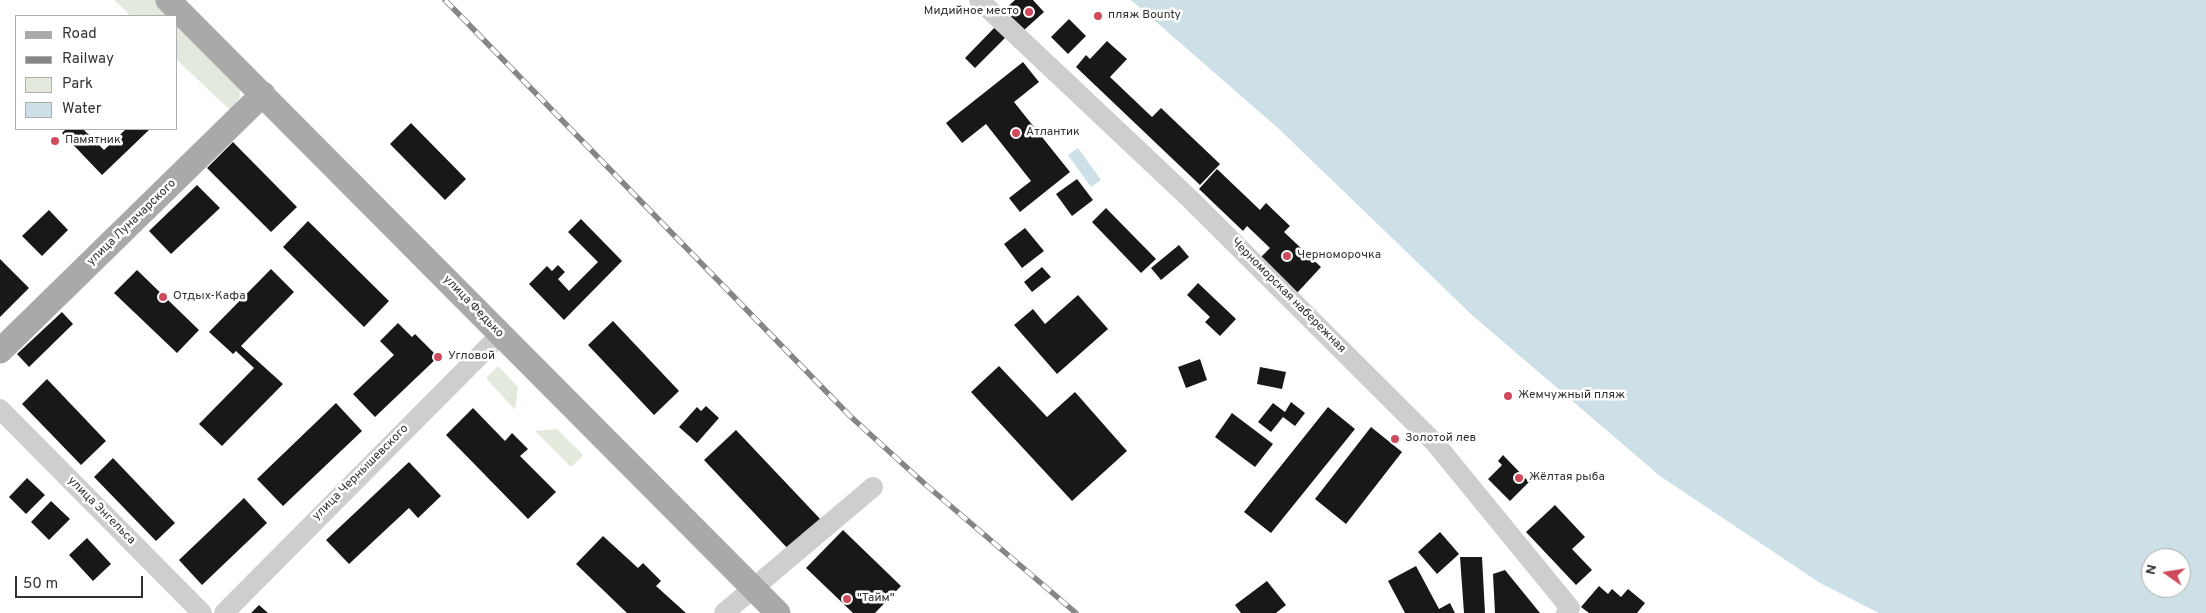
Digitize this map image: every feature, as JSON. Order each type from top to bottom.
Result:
[{"type":"main road","name":"улица Федько","points":[[168,0],[778,613]]},
{"type":"main road","name":"улица Луначарского","points":[[0,351],[263,94]]},
{"type":"street","name":"Черноморская набережная","points":[[979,0],[1189,198],[1435,443],[1570,608],[1566,613]]},
{"type":"street","name":"улица Чернышевского","points":[[224,613],[500,335]]},
{"type":"street","name":"улица Энгельса","points":[[0,409],[202,613]]},
{"type":"street","points":[[724,613],[873,487]]},
{"type":"green space","points":[[114,0],[155,0],[170,15],[130,15]]},
{"type":"green space","points":[[178,23],[239,81],[240,97],[230,110],[178,61]]},
{"type":"green space","points":[[498,366],[518,387],[515,410],[486,378]]},
{"type":"green space","points":[[557,429],[583,455],[571,467],[535,431]]},
{"type":"water","points":[[1131,0],[2206,0],[2206,613],[1879,613],[1820,583],[1660,476],[1473,316],[1279,129]]},
{"type":"water","points":[[1078,148],[1101,180],[1091,187],[1068,155]]},
{"type":"building","points":[[1015,0],[1033,0],[1044,12],[1023,31],[1004,10]]},
{"type":"building","points":[[1069,19],[1086,36],[1068,54],[1051,37]]},
{"type":"building","points":[[997,25],[1007,36],[975,68],[965,58]]},
{"type":"building","points":[[1107,41],[1127,59],[1110,77],[1152,117],[1161,108],[1220,164],[1200,185],[1076,67],[1086,55],[1090,59]]},
{"type":"building","name":"Атлантик","points":[[1023,62],[1039,82],[1014,102],[1070,172],[1020,212],[1009,198],[1031,181],[986,124],[962,143],[946,123]]},
{"type":"building","points":[[411,123],[466,179],[445,200],[390,144]]},
{"type":"building","points":[[65,130],[84,130],[104,150],[125,130],[149,130],[102,175],[62,133]]},
{"type":"building","points":[[233,142],[297,207],[271,232],[207,168]]},
{"type":"building","points":[[1217,169],[1260,210],[1266,203],[1290,226],[1284,232],[1321,267],[1297,293],[1260,258],[1270,248],[1247,226],[1243,231],[1199,189]]},
{"type":"building","points":[[1077,179],[1093,200],[1072,216],[1056,194]]},
{"type":"building","points":[[197,185],[220,208],[171,254],[149,231]]},
{"type":"building","points":[[1106,208],[1156,259],[1141,273],[1092,222]]},
{"type":"building","points":[[49,210],[68,230],[42,256],[22,236]]},
{"type":"building","points":[[581,219],[622,261],[564,320],[529,284],[547,266],[552,271],[558,265],[565,272],[558,279],[569,291],[598,262],[568,232]]},
{"type":"building","points":[[308,221],[389,301],[364,327],[283,247]]},
{"type":"building","points":[[1025,228],[1044,251],[1022,268],[1004,244]]},
{"type":"building","points":[[1179,245],[1189,257],[1161,280],[1151,268]]},
{"type":"building","points":[[0,259],[29,288],[0,317]]},
{"type":"building","points":[[1042,267],[1051,277],[1032,292],[1024,282]]},
{"type":"building","points":[[271,269],[294,292],[241,346],[283,384],[222,446],[199,424],[254,368],[236,351],[233,354],[209,332]]},
{"type":"building","points":[[137,270],[199,330],[177,353],[114,293]]},
{"type":"building","points":[[1198,283],[1236,319],[1220,336],[1205,322],[1210,317],[1187,295]]},
{"type":"building","points":[[1078,295],[1108,329],[1057,374],[1014,325],[1033,309],[1045,324]]},
{"type":"building","points":[[62,312],[73,324],[29,367],[17,354]]},
{"type":"building","points":[[613,321],[679,391],[654,415],[588,345]]},
{"type":"building","points":[[398,323],[412,337],[415,334],[438,357],[375,417],[353,394],[394,355],[380,341]]},
{"type":"building","points":[[1200,359],[1207,380],[1186,388],[1178,367]]},
{"type":"building","points":[[999,366],[1047,417],[1075,392],[1127,451],[1072,501],[971,392]]},
{"type":"building","points":[[1260,367],[1286,372],[1282,389],[1257,384]]},
{"type":"building","points":[[47,379],[106,441],[81,465],[22,404]]},
{"type":"building","points":[[1291,402],[1305,413],[1295,426],[1283,417],[1271,432],[1258,422],[1273,403],[1285,412]]},
{"type":"building","points":[[336,403],[362,431],[283,506],[257,479]]},
{"type":"building","points":[[706,406],[719,418],[697,443],[679,427],[697,407],[701,411]]},
{"type":"building","points":[[1328,407],[1355,429],[1271,533],[1244,512]]},
{"type":"building","points":[[473,408],[505,441],[512,433],[528,449],[520,456],[556,492],[528,519],[446,435]]},
{"type":"building","points":[[1232,413],[1273,444],[1255,467],[1215,437]]},
{"type":"building","points":[[1371,427],[1402,452],[1346,524],[1315,499]]},
{"type":"building","points":[[736,430],[823,522],[791,552],[704,460]]},
{"type":"building","points":[[1503,455],[1529,482],[1510,501],[1488,479],[1502,465],[1498,461]]},
{"type":"building","points":[[113,458],[175,523],[156,541],[94,477]]},
{"type":"building","points":[[409,462],[441,496],[418,518],[409,508],[349,564],[326,540]]},
{"type":"building","points":[[27,478],[45,495],[26,514],[9,497]]},
{"type":"building","points":[[244,498],[267,523],[202,585],[179,560]]},
{"type":"building","points":[[51,501],[70,519],[49,540],[31,522]]},
{"type":"building","points":[[1555,505],[1585,537],[1572,549],[1592,570],[1576,585],[1526,532]]},
{"type":"building","points":[[843,530],[901,586],[875,613],[853,613],[806,568]]},
{"type":"building","points":[[1440,532],[1459,554],[1437,574],[1418,552]]},
{"type":"building","points":[[603,536],[638,568],[643,563],[661,581],[656,586],[686,613],[627,613],[576,564]]},
{"type":"building","points":[[87,538],[111,564],[93,581],[69,555]]},
{"type":"building","points":[[1460,557],[1482,557],[1485,613],[1464,613]]},
{"type":"building","points":[[1416,566],[1439,609],[1450,603],[1455,613],[1405,613],[1388,581]]},
{"type":"building","points":[[1505,570],[1540,613],[1495,613],[1493,574]]},
{"type":"building","points":[[1267,581],[1286,605],[1276,613],[1241,613],[1235,605]]},
{"type":"building","points":[[1599,586],[1608,594],[1612,589],[1621,597],[1628,589],[1645,603],[1637,613],[1589,613],[1581,607]]},
{"type":"building","points":[[259,605],[268,613],[251,613]]},
{"type":"railway","points":[[445,0],[850,416],[926,485],[1076,613]]},
{"type":"place","name":"Мидийное место","points":[[1029,12]]},
{"type":"place","name":"пляж Bounty","points":[[1098,16]]},
{"type":"place","name":"Атлантик","points":[[1016,133]]},
{"type":"place","name":"Памятник","points":[[55,141]]},
{"type":"place","name":"Черноморочка","points":[[1287,256]]},
{"type":"place","name":"Отдых-Кафа","points":[[163,297]]},
{"type":"place","name":"Угловой","points":[[438,357]]},
{"type":"place","name":"Жемчужный пляж","points":[[1508,396]]},
{"type":"place","name":"Золотой лев","points":[[1395,439]]},
{"type":"place","name":"Жёлтая рыба","points":[[1519,478]]},
{"type":"place","name":"\"Тайм\"","points":[[847,599]]}]
